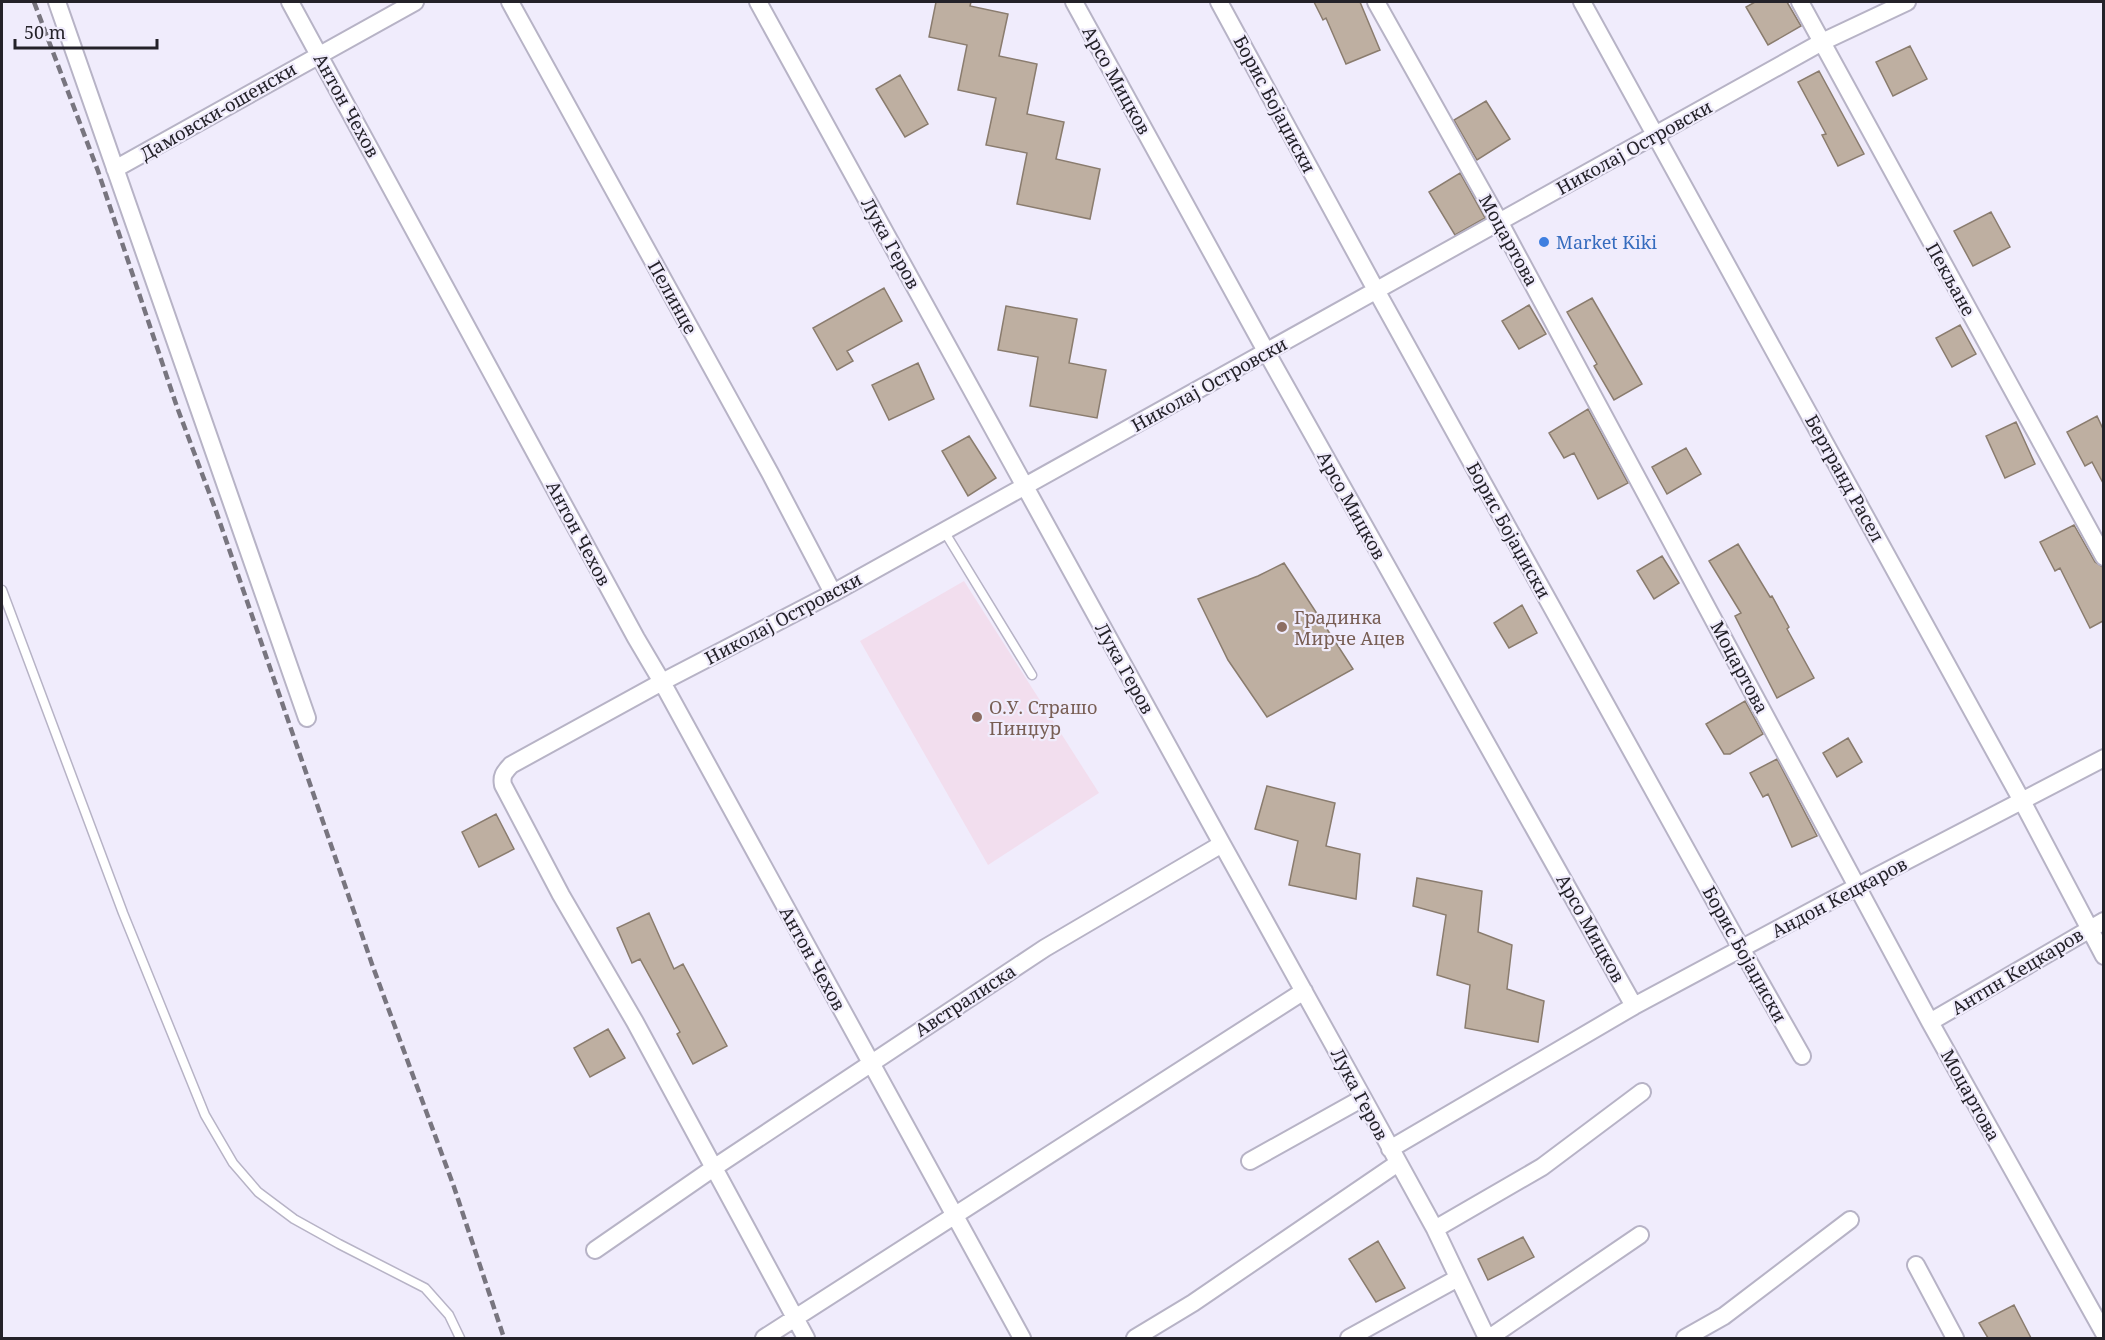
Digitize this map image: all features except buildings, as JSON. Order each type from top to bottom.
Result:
[{"type":"street","points":[[57,2],[307,718]]},
{"type":"street","name":"Антон Чехов","points":[[290,2],[630,628],[662,682],[1022,1338]]},
{"type":"street","name":"Дамовски-ошенски","points":[[116,169],[415,2]]},
{"type":"street","name":"Пелинце","points":[[510,2],[764,462],[833,593]]},
{"type":"street","name":"Лука Геров","points":[[758,2],[1221,844],[1364,1098],[1435,1229],[1488,1338]]},
{"type":"street","name":"Арсо Мицков","points":[[1074,2],[1267,353],[1634,1006]]},
{"type":"street","name":"Борис Бојаџиски","points":[[1219,2],[1376,290],[1802,1056]]},
{"type":"street","name":"Моцартова","points":[[1376,2],[1500,223],[1930,1022],[2103,1333]]},
{"type":"street","name":"Бертранд Расел","points":[[1582,2],[2022,801],[2103,956]]},
{"type":"street","name":"Пекљане","points":[[1800,2],[2103,557]]},
{"type":"street","name":"Николај Островски","points":[[715,1167],[636,1022],[561,895],[503,785],[502,778],[511,765],[662,682],[833,593],[1822,42],[1907,2]]},
{"type":"street","name":"Андон Кецкаров","points":[[1135,1338],[1193,1303],[1394,1156],[1634,1006],[2103,758]]},
{"type":"street","name":"Австралиска","points":[[595,1250],[870,1062],[1045,948],[1221,844]]},
{"type":"street","name":"Антпн Кецкаров","points":[[1930,1022],[2103,921]]},
{"type":"street","points":[[764,1338],[1304,991]]},
{"type":"street","points":[[1435,1229],[1542,1167],[1642,1092]]},
{"type":"street","points":[[1250,1161],[1364,1098]]},
{"type":"street","points":[[715,1167],[806,1338]]},
{"type":"street","points":[[1685,1338],[1724,1316],[1850,1220]]},
{"type":"street","points":[[1488,1338],[1640,1235]]},
{"type":"street","points":[[1916,1265],[1955,1338]]},
{"type":"street","points":[[1348,1338],[1458,1278]]},
{"type":"lane","points":[[944,531],[1032,675]]},
{"type":"lane","points":[[2,590],[153,987],[205,1115],[233,1163],[258,1192],[294,1219],[425,1288],[449,1315],[460,1338]]},
{"type":"shaded area","name":"О.У. Страшо Пинџур","points":[[964,581],[1099,793],[988,865],[860,641]]},
{"type":"railway","points":[[34,2],[98,171],[177,407],[216,511],[373,967],[454,1187],[504,1338]]},
{"type":"place","name":"Market Kiki","points":[[1544,242]]},
{"type":"place","name":"Градинка Мирче Ацев","points":[[1282,627]]},
{"type":"place","name":"О.У. Страшо Пинџур","points":[[977,717]]}]
